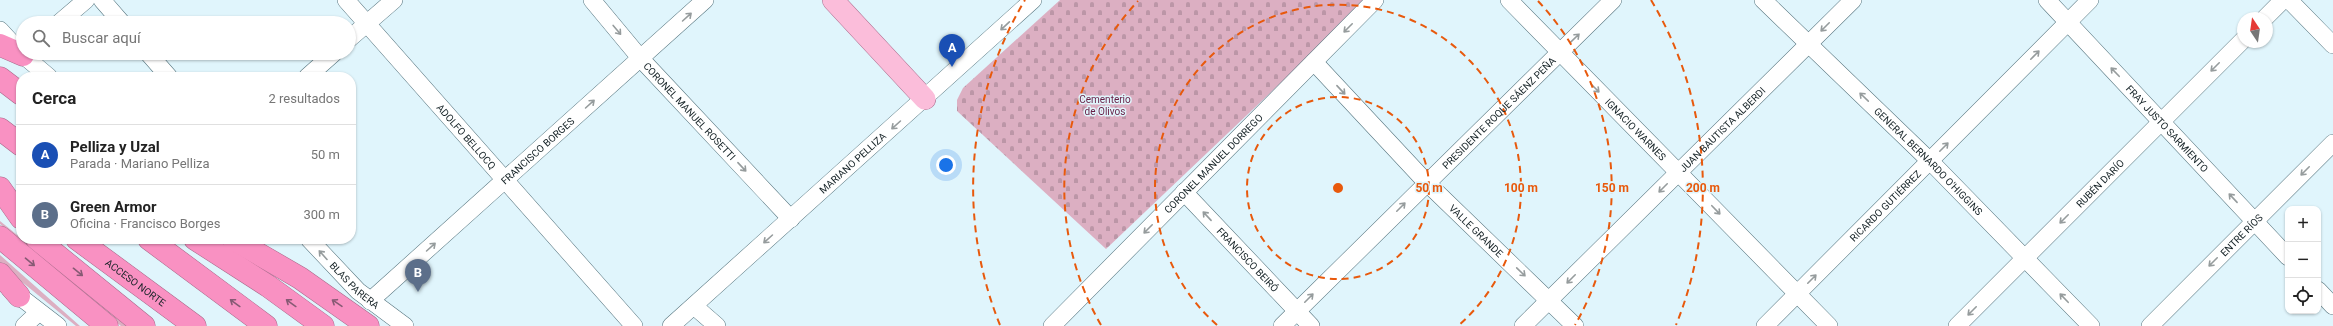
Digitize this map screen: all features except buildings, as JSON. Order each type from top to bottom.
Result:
[{"type":"highway","points":[[0,45],[16,51]]},
{"type":"highway","points":[[0,78],[16,90]]},
{"type":"highway","points":[[0,126],[16,135]]},
{"type":"highway","points":[[0,129],[16,141]]},
{"type":"highway","points":[[0,183],[16,194]]},
{"type":"highway","points":[[0,188],[16,211]]},
{"type":"highway","points":[[0,237],[106,326]]},
{"type":"highway","points":[[43,244],[144,326]]},
{"type":"highway","name":"ACCESO NORTE","points":[[84,244],[195,326]]},
{"type":"highway","points":[[156,244],[266,326]]},
{"type":"highway","points":[[203,244],[268,286],[323,326]]},
{"type":"highway","points":[[242,244],[300,278],[368,326]]},
{"type":"highway","points":[[0,274],[19,296]]},
{"type":"main road","points":[[833,0],[925,99]]},
{"type":"street","points":[[67,16],[86,0]]},
{"type":"street","points":[[102,0],[116,16]]},
{"type":"street","name":"ADOLFO BELLOCQ","points":[[346,0],[507,180],[634,326]]},
{"type":"street","points":[[356,33],[394,0]]},
{"type":"street","name":"CORONEL MANUEL ROSETTI","points":[[592,0],[641,59],[791,219]]},
{"type":"street","name":"FRANCISCO BORGES","points":[[370,301],[507,180],[705,0]]},
{"type":"street","name":"MARIANO PELLIZA","points":[[671,326],[925,99],[1033,0]]},
{"type":"street","name":"CORONEL MANUEL DORREGO","points":[[1052,326],[1375,0]]},
{"type":"street","name":"IGNACIO WARNES","points":[[1509,0],[1829,326]]},
{"type":"street","name":"PRESIDENTE ROQUE SÁENZ PEÑA","points":[[1282,326],[1426,182],[1613,0]]},
{"type":"street","name":"GENERAL BERNARDO O'HIGGINS","points":[[1763,0],[1930,161],[2091,326]]},
{"type":"street","name":"JUAN BAUTISTA ALBERDI","points":[[1523,326],[1853,0]]},
{"type":"street","name":"FRAY JUSTO SARMIENTO","points":[[2047,0],[2285,254]]},
{"type":"street","name":"RICARDO GUTIÉRREZ","points":[[1765,326],[2090,0]]},
{"type":"street","points":[[2271,12],[2283,0]]},
{"type":"street","points":[[2289,0],[2333,45]]},
{"type":"street","points":[[0,30],[16,46]]},
{"type":"street","name":"RUBÉN DARÍO","points":[[1957,326],[2237,46]]},
{"type":"street","points":[[31,60],[44,72]]},
{"type":"street","points":[[154,60],[165,72]]},
{"type":"street","points":[[313,72],[326,60]]},
{"type":"street","name":"VALLE GRANDE","points":[[1314,62],[1426,182],[1550,300],[1575,326]]},
{"type":"street","name":"ENTRE RÍOS","points":[[2150,326],[2333,143]]},
{"type":"street","name":"FRANCISCO BEIRÓ","points":[[1184,192],[1296,312],[1311,326]]},
{"type":"street","name":"BLAS PARERA","points":[[314,244],[346,280],[370,301],[405,326]]},
{"type":"street","points":[[0,282],[58,326]]},
{"type":"street","points":[[2321,293],[2333,306]]},
{"type":"street","points":[[694,306],[716,326]]},
{"type":"street","points":[[24,326],[39,312]]},
{"type":"green space","name":"Cementerio de Olivos","points":[[1060,0],[1365,0],[1308,57],[1106,249],[957,111],[957,100],[963,88]]},
{"type":"green space","points":[[0,221],[16,234],[16,237],[0,224]]},
{"type":"green space","points":[[24,244],[28,244],[129,326],[121,326]]},
{"type":"green space","points":[[0,255],[80,326],[76,326],[0,264]]},
{"type":"place","name":"Pelliza y Uzal","points":[[952,67]]},
{"type":"place","name":"Green Armor","points":[[418,292]]}]
